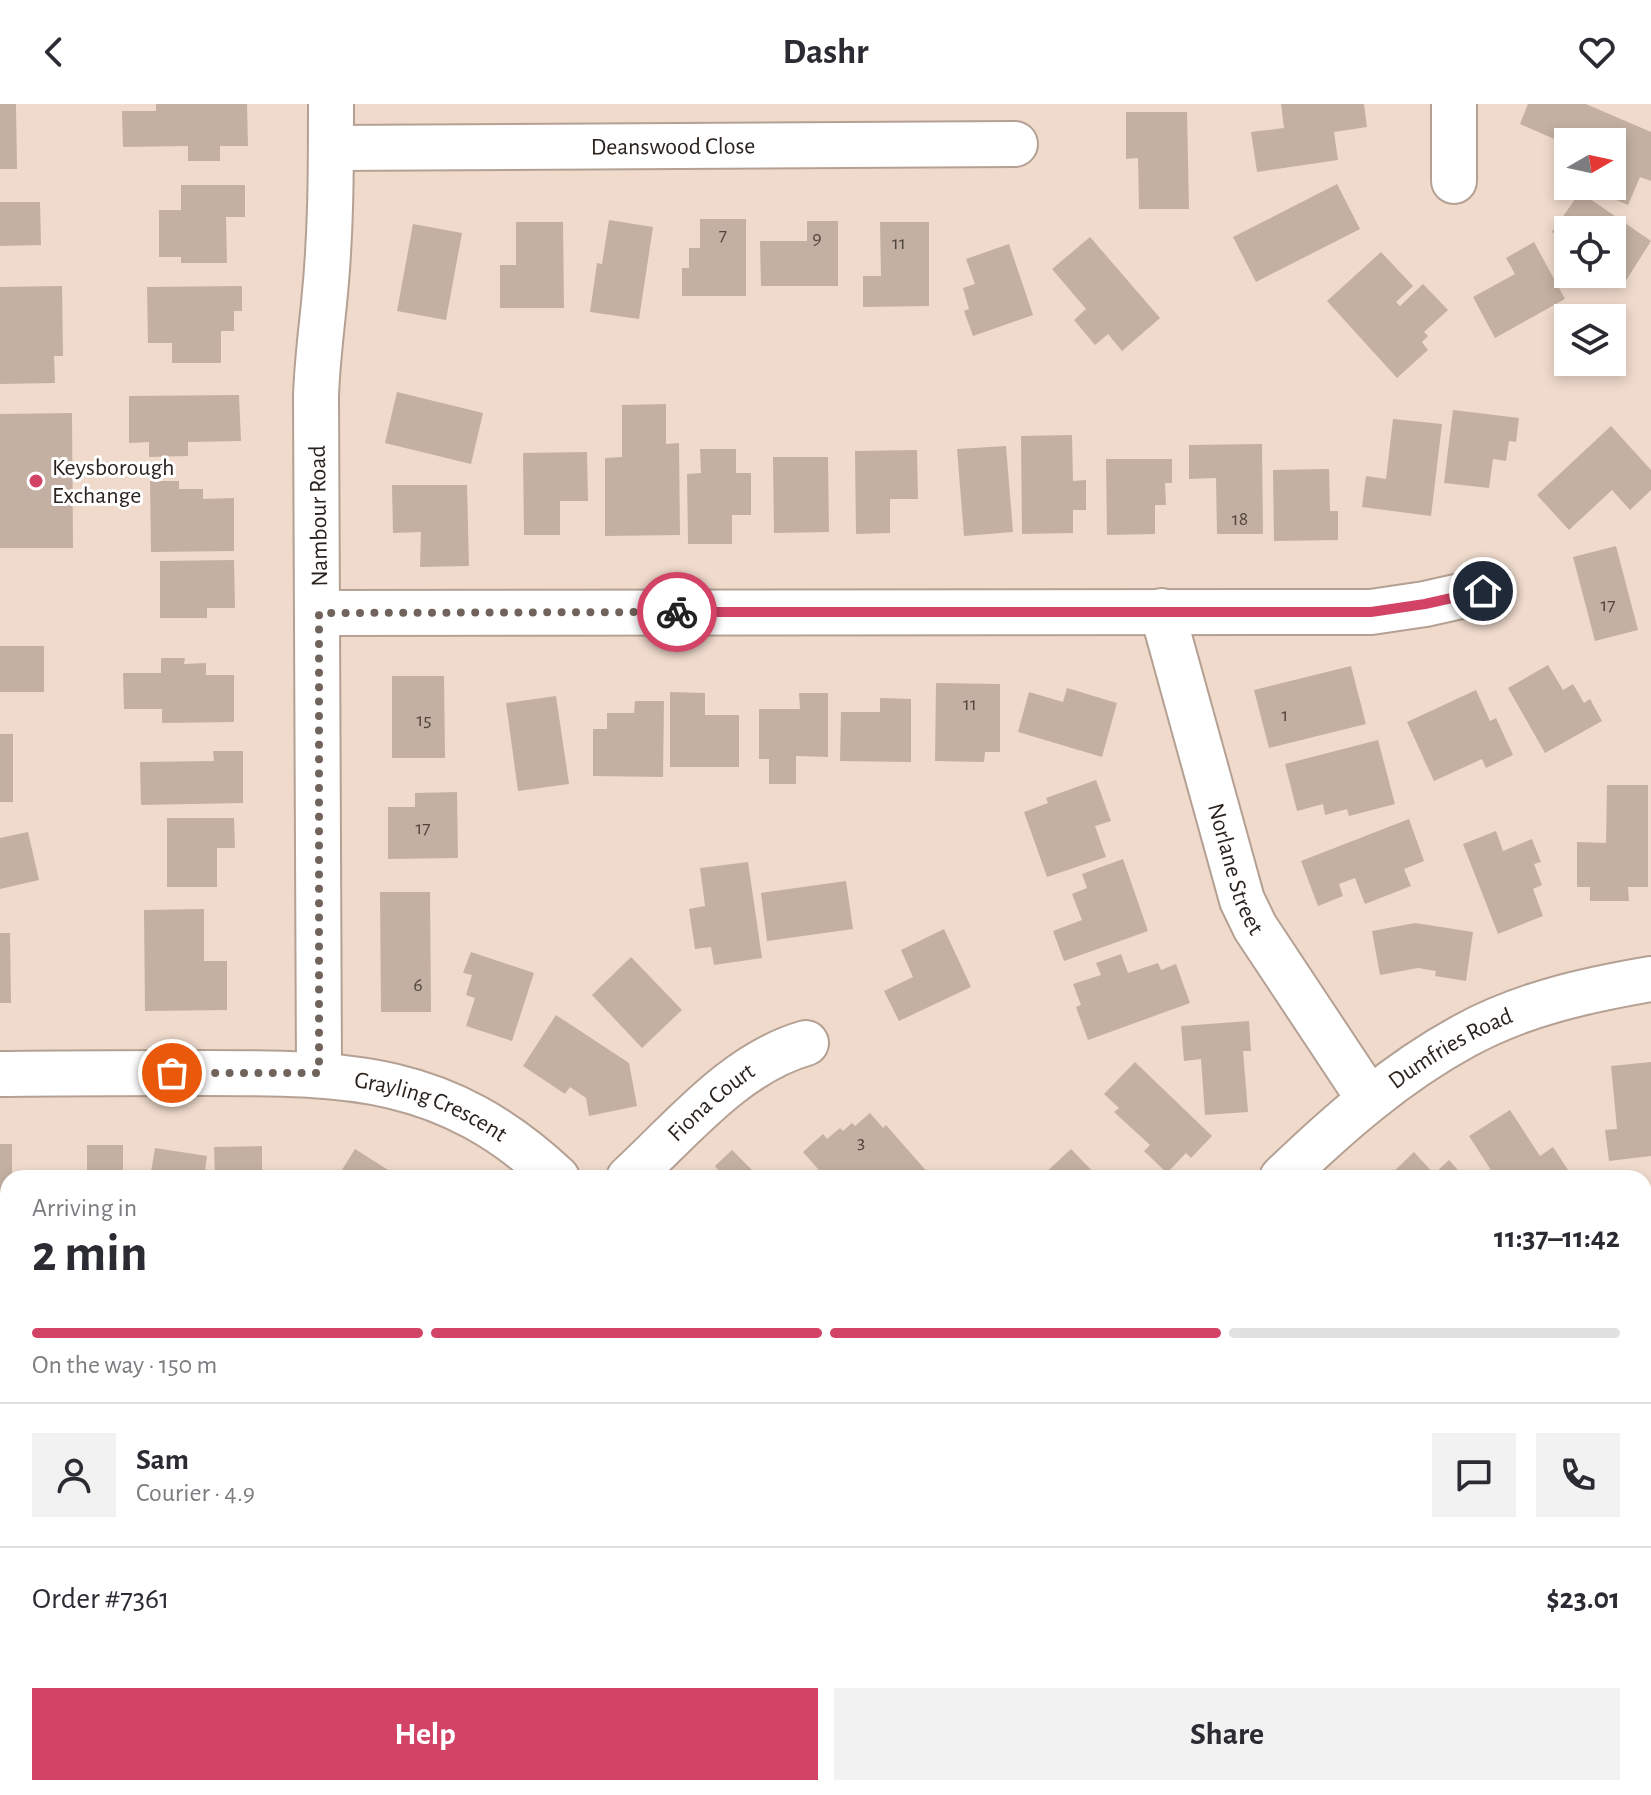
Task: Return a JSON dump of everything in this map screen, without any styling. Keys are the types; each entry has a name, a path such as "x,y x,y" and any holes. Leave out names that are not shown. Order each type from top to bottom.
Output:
{"street":[{"name":"Nambour Road","path":"319,1073 317,353 324,303 331,104"},
{"path":"1454,104 1454,181"},
{"name":"Deanswood Close","path":"331,148 1015,144"},
{"path":"319,613 1371,612 1483,591"},
{"name":"Norlane Street","path":"1162,611 1242,900 1255,927 1369,1099"},
{"name":"Dumfries Road","path":"1291,1170 1369,1099 1423,1060 1467,1034 1556,999 1651,979"},
{"name":"Fiona Court","path":"638,1170 733,1081 762,1060 806,1043"},
{"name":"Grayling Crescent","path":"0,1074 319,1073 374,1080 417,1091 463,1110 506,1137 547,1170"}],"building":[{"path":"0,104 16,104 17,169 0,169"},
{"path":"156,104 247,104 248,146 220,146 220,161 188,161 188,146 123,147 122,111 156,111"},
{"path":"1281,104 1364,104 1367,127 1334,132 1338,160 1257,172 1251,132 1284,128"},
{"path":"1528,104 1586,104 1651,132 1651,181 1640,177 1628,205 1616,200 1626,200 1626,128 1554,128 1554,139 1520,124"},
{"path":"1126,112 1187,112 1189,209 1139,209 1138,158 1126,159"},
{"path":"1337,184 1360,229 1256,282 1233,237"},
{"path":"181,185 245,185 245,217 226,217 227,263 181,263 181,257 159,257 159,210 181,210"},
{"path":"1574,200 1592,200 1615,216 1563,216"},
{"path":"0,202 40,202 41,245 0,246"},
{"path":"700,219 746,219 746,296 682,296 682,268 689,268 689,248 700,248"},
{"path":"609,220 653,227 639,319 590,312 597,263 602,264"},
{"path":"807,221 838,221 838,286 761,286 760,241 807,241"},
{"path":"516,222 563,222 564,308 500,308 500,265 516,265"},
{"path":"880,222 929,222 929,306 863,307 863,276 881,276"},
{"path":"413,224 462,233 446,320 397,311"},
{"path":"1626,224 1651,241 1626,280"},
{"path":"1090,237 1160,318 1122,351 1108,334 1095,345 1074,320 1086,309 1052,269"},
{"path":"1534,242 1554,279 1554,288 1559,288 1565,299 1495,338 1473,297 1515,274 1506,258"},
{"path":"1009,244 1033,315 973,336 964,311 969,309 963,288 975,284 966,259"},
{"path":"1381,252 1413,286 1396,302 1400,306 1423,284 1448,310 1424,332 1428,336 1422,342 1428,350 1397,378 1327,301"},
{"path":"62,286 63,356 54,356 55,383 0,384 0,287"},
{"path":"242,286 242,311 234,311 234,331 221,331 221,363 172,363 172,343 148,343 147,287"},
{"path":"397,392 483,413 471,464 385,443"},
{"path":"239,395 241,441 188,442 188,456 149,457 149,442 129,443 129,396"},
{"path":"666,404 666,444 679,443 680,535 605,536 605,458 622,457 622,405"},
{"path":"1453,410 1519,418 1516,442 1509,441 1506,461 1493,459 1489,488 1444,483"},
{"name":"Keysborough Exchange","path":"72,413 73,548 0,548 0,414"},
{"path":"1393,419 1442,424 1431,516 1362,507 1366,476 1386,479"},
{"path":"1611,426 1651,470 1651,490 1630,510 1612,490 1569,530 1537,495"},
{"path":"1072,435 1073,481 1086,480 1086,510 1073,510 1073,533 1022,534 1021,436"},
{"path":"1262,444 1263,534 1217,534 1216,478 1189,479 1189,445"},
{"path":"1006,446 1013,532 964,536 957,449"},
{"path":"700,449 736,449 736,473 751,473 751,515 732,515 732,544 688,544 687,474 701,473"},
{"path":"917,450 918,499 890,499 890,533 856,534 855,451"},
{"path":"587,452 588,501 560,501 560,535 524,535 523,453"},
{"path":"773,457 828,457 829,532 774,533"},
{"path":"1106,459 1172,459 1172,483 1165,483 1166,505 1155,505 1155,534 1107,535"},
{"path":"1329,469 1330,511 1338,511 1338,540 1274,541 1273,470"},
{"path":"150,481 179,481 179,489 203,489 203,499 234,498 234,551 151,552"},
{"path":"392,485 467,485 469,566 420,567 421,532 393,533"},
{"path":"1616,546 1638,630 1595,641 1573,557"},
{"path":"234,560 235,608 207,608 207,618 160,618 160,561"},
{"path":"0,646 44,646 44,692 0,692"},
{"path":"161,658 185,658 184,664 206,663 206,675 234,675 234,722 162,723 162,709 124,709 123,673 161,673"},
{"path":"1548,665 1563,690 1573,684 1584,703 1590,699 1602,721 1545,753 1508,688"},
{"path":"1351,666 1366,724 1269,748 1254,690"},
{"path":"392,676 444,676 445,758 392,758"},
{"path":"936,683 1000,684 1000,752 985,752 984,762 935,761"},
{"path":"1067,688 1117,703 1102,757 1018,732 1029,692 1063,702"},
{"path":"1476,690 1490,721 1496,718 1513,755 1486,768 1482,759 1434,781 1407,722"},
{"path":"670,692 705,693 705,715 739,715 739,767 670,767"},
{"path":"799,693 828,693 828,757 796,756 796,784 769,784 769,759 759,759 759,709 800,709"},
{"path":"556,696 569,784 518,791 506,703"},
{"path":"880,698 911,699 911,762 840,761 841,712 880,712"},
{"path":"635,701 664,701 663,777 593,776 593,729 607,729 607,713 634,713"},
{"path":"0,734 13,734 13,802 0,802"},
{"path":"1378,740 1395,804 1349,816 1347,809 1325,815 1323,804 1297,811 1285,764"},
{"path":"213,751 243,751 243,803 141,805 140,762 214,761"},
{"path":"1096,780 1111,821 1095,826 1106,857 1047,877 1024,812 1048,803 1046,798"},
{"path":"1607,785 1648,785 1648,887 1628,887 1629,901 1590,901 1590,887 1577,887 1577,842 1606,843"},
{"path":"457,792 458,858 388,859 388,807 415,807 415,793"},
{"path":"167,818 234,818 235,848 217,848 217,887 167,887"},
{"path":"1409,819 1424,861 1404,869 1411,886 1365,904 1355,878 1339,884 1343,896 1318,906 1301,861"},
{"path":"1496,831 1503,851 1532,839 1541,862 1534,864 1542,885 1533,889 1543,916 1498,934 1463,844"},
{"path":"28,832 39,880 0,889 0,838"},
{"path":"1123,859 1148,931 1064,961 1053,931 1082,920 1072,894 1087,888 1082,874"},
{"path":"748,862 762,958 714,965 711,947 695,949 689,909 705,906 700,868"},
{"path":"846,881 853,929 767,941 761,893"},
{"path":"380,892 430,892 431,1012 381,1012"},
{"path":"204,909 204,961 227,961 227,1010 145,1011 144,910"},
{"path":"1415,923 1473,932 1466,981 1435,976 1436,971 1418,968 1380,975 1372,931"},
{"path":"944,929 971,987 899,1021 884,991 913,977 901,950"},
{"path":"0,933 10,933 11,1003 0,1003"},
{"path":"471,952 534,973 512,1041 466,1026 475,998 466,995 472,975 463,973"},
{"path":"1121,954 1128,973 1158,963 1161,970 1176,964 1190,1003 1088,1040 1076,1007 1081,1005 1073,984 1101,975 1096,963"},
{"path":"631,957 682,1010 642,1048 592,995"},
{"path":"556,1015 629,1063 637,1106 589,1116 586,1098 570,1087 565,1094 523,1066"},
{"path":"1249,1021 1251,1051 1243,1051 1248,1112 1205,1115 1201,1059 1184,1061 1181,1026"},
{"path":"1135,1062 1212,1136 1191,1158 1186,1153 1170,1170 1164,1170 1144,1151 1150,1145 1114,1112 1119,1108 1104,1094"},
{"path":"1651,1062 1651,1156 1609,1161 1605,1130 1617,1129 1611,1066"},
{"path":"1510,1110 1540,1156 1553,1147 1568,1170 1491,1170 1469,1136"},
{"path":"870,1113 883,1128 886,1125 925,1170 819,1170 803,1152 823,1134 827,1139 840,1128 843,1131 852,1123 855,1126"},
{"path":"0,1144 12,1144 12,1170 0,1170"},
{"path":"87,1145 123,1145 123,1170 87,1170"},
{"path":"262,1146 262,1170 215,1170 214,1147"},
{"path":"155,1148 207,1156 205,1170 151,1170"},
{"path":"355,1149 388,1170 342,1170"},
{"path":"1071,1149 1091,1170 1049,1170"},
{"path":"732,1150 752,1170 718,1170 715,1166"},
{"path":"1414,1152 1430,1170 1395,1170"},
{"path":"1449,1160 1458,1170 1438,1170"}],"way so far":[{"path":"172,1073 319,1073 319,613 677,612"}],"place":[{"name":"Keysborough Exchange","path":"36,481"}],"route":[{"path":"677,612 1371,612 1483,591"}]}
